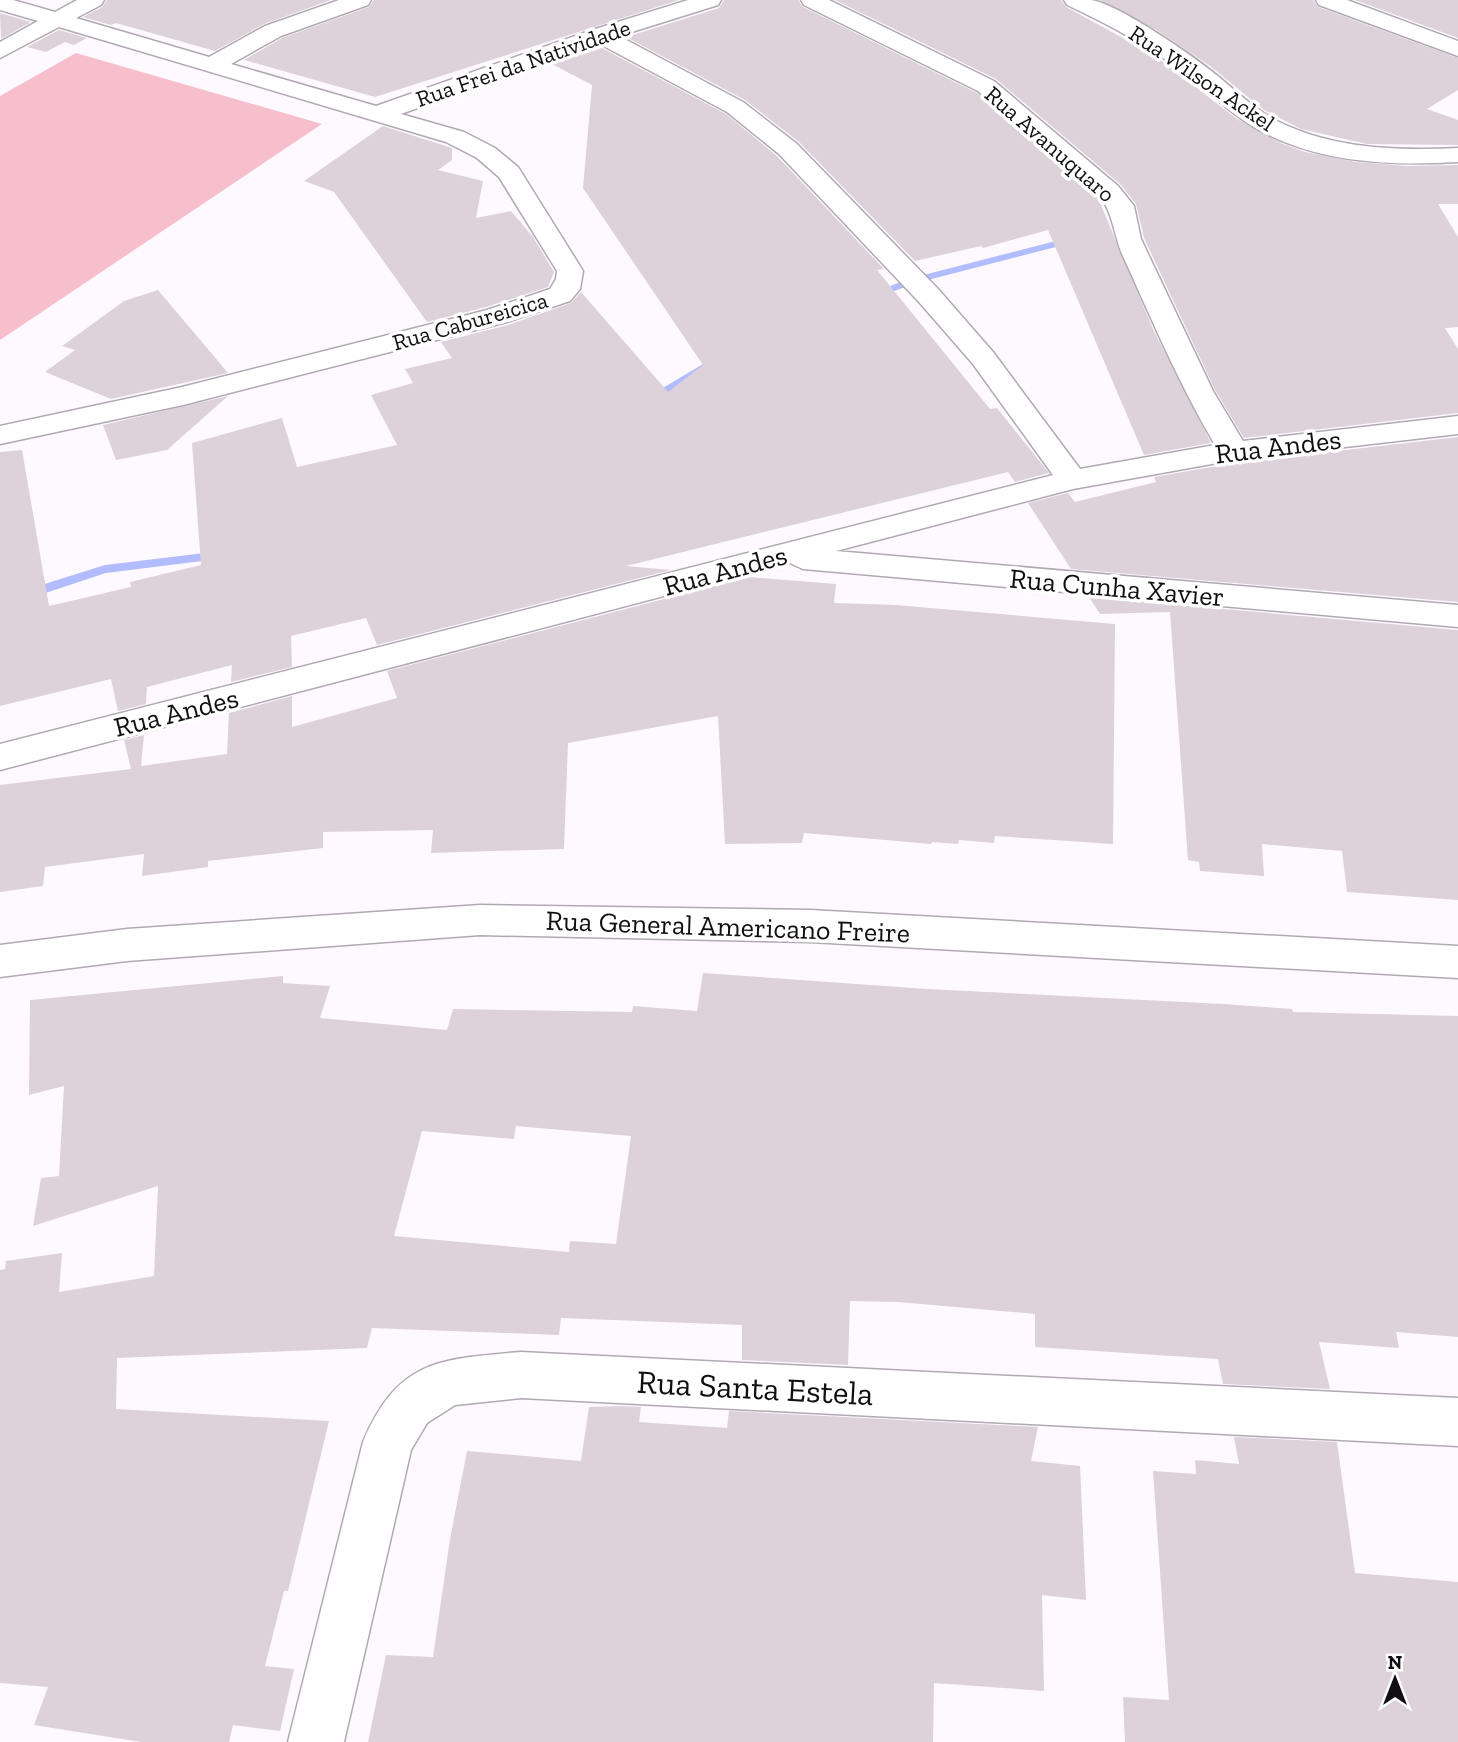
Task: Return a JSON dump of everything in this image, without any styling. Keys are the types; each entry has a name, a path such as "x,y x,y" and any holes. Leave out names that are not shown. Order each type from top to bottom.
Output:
{"street":[{"path":"0,51 93,0"},
{"path":"213,64 273,31 360,0"},
{"name":"Rua Frei da Natividade","path":"377,114 600,35 710,0"},
{"name":"Rua Avanuquaro","path":"812,0 986,86 1109,191 1121,206 1128,239 1198,391 1234,451"},
{"name":"Rua Wilson Ackel","path":"1075,0 1144,36 1190,66 1268,125 1289,135 1358,154 1430,157 1458,155"},
{"path":"1327,0 1458,49"},
{"name":"Rua Cabureicica","path":"0,3 213,64 455,138 486,153 509,172 570,271 566,289 541,303 183,396 0,435"},
{"path":"600,35 736,107 788,149 929,296 983,358 1072,480"},
{"name":"Rua Andes","path":"0,757 1072,480 1234,451 1458,425"},
{"name":"Rua Cunha Xavier","path":"777,557 1458,616"},
{"name":"Rua General Americano Freire","path":"0,961 127,945 480,920 810,926 1458,961"},
{"name":"Rua Santa Estela","path":"316,1742 388,1442 410,1406 447,1382 521,1375 1458,1422"}],"shaded area":[{"path":"76,53 322,124 0,340 0,96"}],"building":[{"path":"107,0 331,0 264,24 215,51 116,23 111,25 83,17 102,7"},
{"path":"374,0 679,0 375,97 244,60 282,38 369,7"},
{"path":"724,0 798,0 803,7 977,93 1098,198 1153,329 1211,443 1144,455 1048,230 983,248 981,246 915,261 799,142 745,100 626,37 719,8"},
{"path":"835,0 1061,0 1066,7 1154,55 1237,119 1281,143 1305,152 1356,162 1407,166 1458,165 1458,204 1438,204 1458,237 1458,327 1445,328 1458,349 1458,413 1244,438 1215,390 1144,238 1136,204 1120,184 996,79"},
{"path":"1100,0 1313,0 1318,7 1458,58 1458,90 1427,109 1458,120 1458,145 1367,144 1301,129 1264,110 1210,66 1158,31"},
{"path":"1355,0 1458,0 1458,38"},
{"path":"0,13 31,22 1,39"},
{"path":"59,30 87,38 74,45 65,42 46,52 27,47"},
{"path":"598,46 726,114 777,156 884,269 877,270 990,409 997,408 1049,473 1015,482 1008,472 626,566 671,570 377,645 366,618 291,636 292,667 231,682 232,665 147,687 146,704 118,711 111,679 0,706 0,452 22,450 49,606 131,587 130,582 201,565 192,443 282,418 297,467 397,445 371,395 413,383 405,369 452,358 441,342 508,325 571,303 581,292 668,392 703,365 583,188 592,85 550,63"},
{"path":"383,126 452,148 452,160 438,170 483,181 476,218 511,211 533,237 554,272 548,287 427,322 334,192 304,181"},
{"path":"158,290 228,373 111,399 45,372 75,350 62,346 124,301"},
{"path":"228,396 167,450 116,460 103,425"},
{"path":"1458,437 1458,602 1071,569 1028,503 1068,493 1075,502 1156,482 1154,477 1234,463"},
{"path":"749,577 836,584 834,603 896,605 1115,624 1113,844 995,836 994,843 959,840 958,844 931,844 804,833 802,843 725,844 718,716 568,743 564,849 431,853 433,830 323,832 323,848 208,861 208,867 142,876 144,854 45,867 43,886 0,892 0,785 131,769 124,740 144,735 141,766 227,754 229,713 292,696 292,727 397,698 387,671"},
{"path":"1089,597 1458,630 1458,900 1347,892 1342,851 1262,844 1264,876 1200,871 1199,862 1188,860 1170,612 1100,614"},
{"path":"703,973 927,989 1223,1004 1292,1009 1293,1012 1458,1016 1458,1337 1396,1332 1399,1348 1319,1342 1330,1389 1223,1384 1218,1359 1035,1347 1035,1314 898,1302 850,1301 848,1365 742,1360 742,1325 561,1318 559,1335 372,1328 367,1348 117,1358 116,1409 329,1421 288,1591 284,1591 265,1666 294,1669 280,1731 233,1725 229,1742 141,1742 34,1725 48,1687 0,1683 0,1270 5,1269 6,1261 62,1253 59,1292 154,1276 158,1186 33,1226 41,1178 59,1176 64,1086 29,1095 30,1000 283,976 283,983 330,986 320,1018 447,1030 453,1009 632,1012 633,1006 697,1011","holes":["516,1126 631,1136 616,1244 570,1241 569,1252 394,1236 422,1131 514,1139"]},
{"path":"589,1407 641,1407 639,1422 727,1428 729,1411 1038,1427 1031,1461 1080,1466 1086,1600 1042,1595 1044,1691 934,1683 933,1742 368,1742 386,1655 433,1657 450,1539 467,1451 581,1461"},
{"path":"1234,1437 1337,1442 1355,1573 1458,1582 1458,1742 1125,1742 1123,1697 1169,1700 1153,1471 1196,1474 1195,1460 1239,1464"}],"waterway":[{"path":"874,295 912,281 1075,239"},
{"path":"647,401 703,368"},
{"path":"0,603 105,569 221,555"}]}
